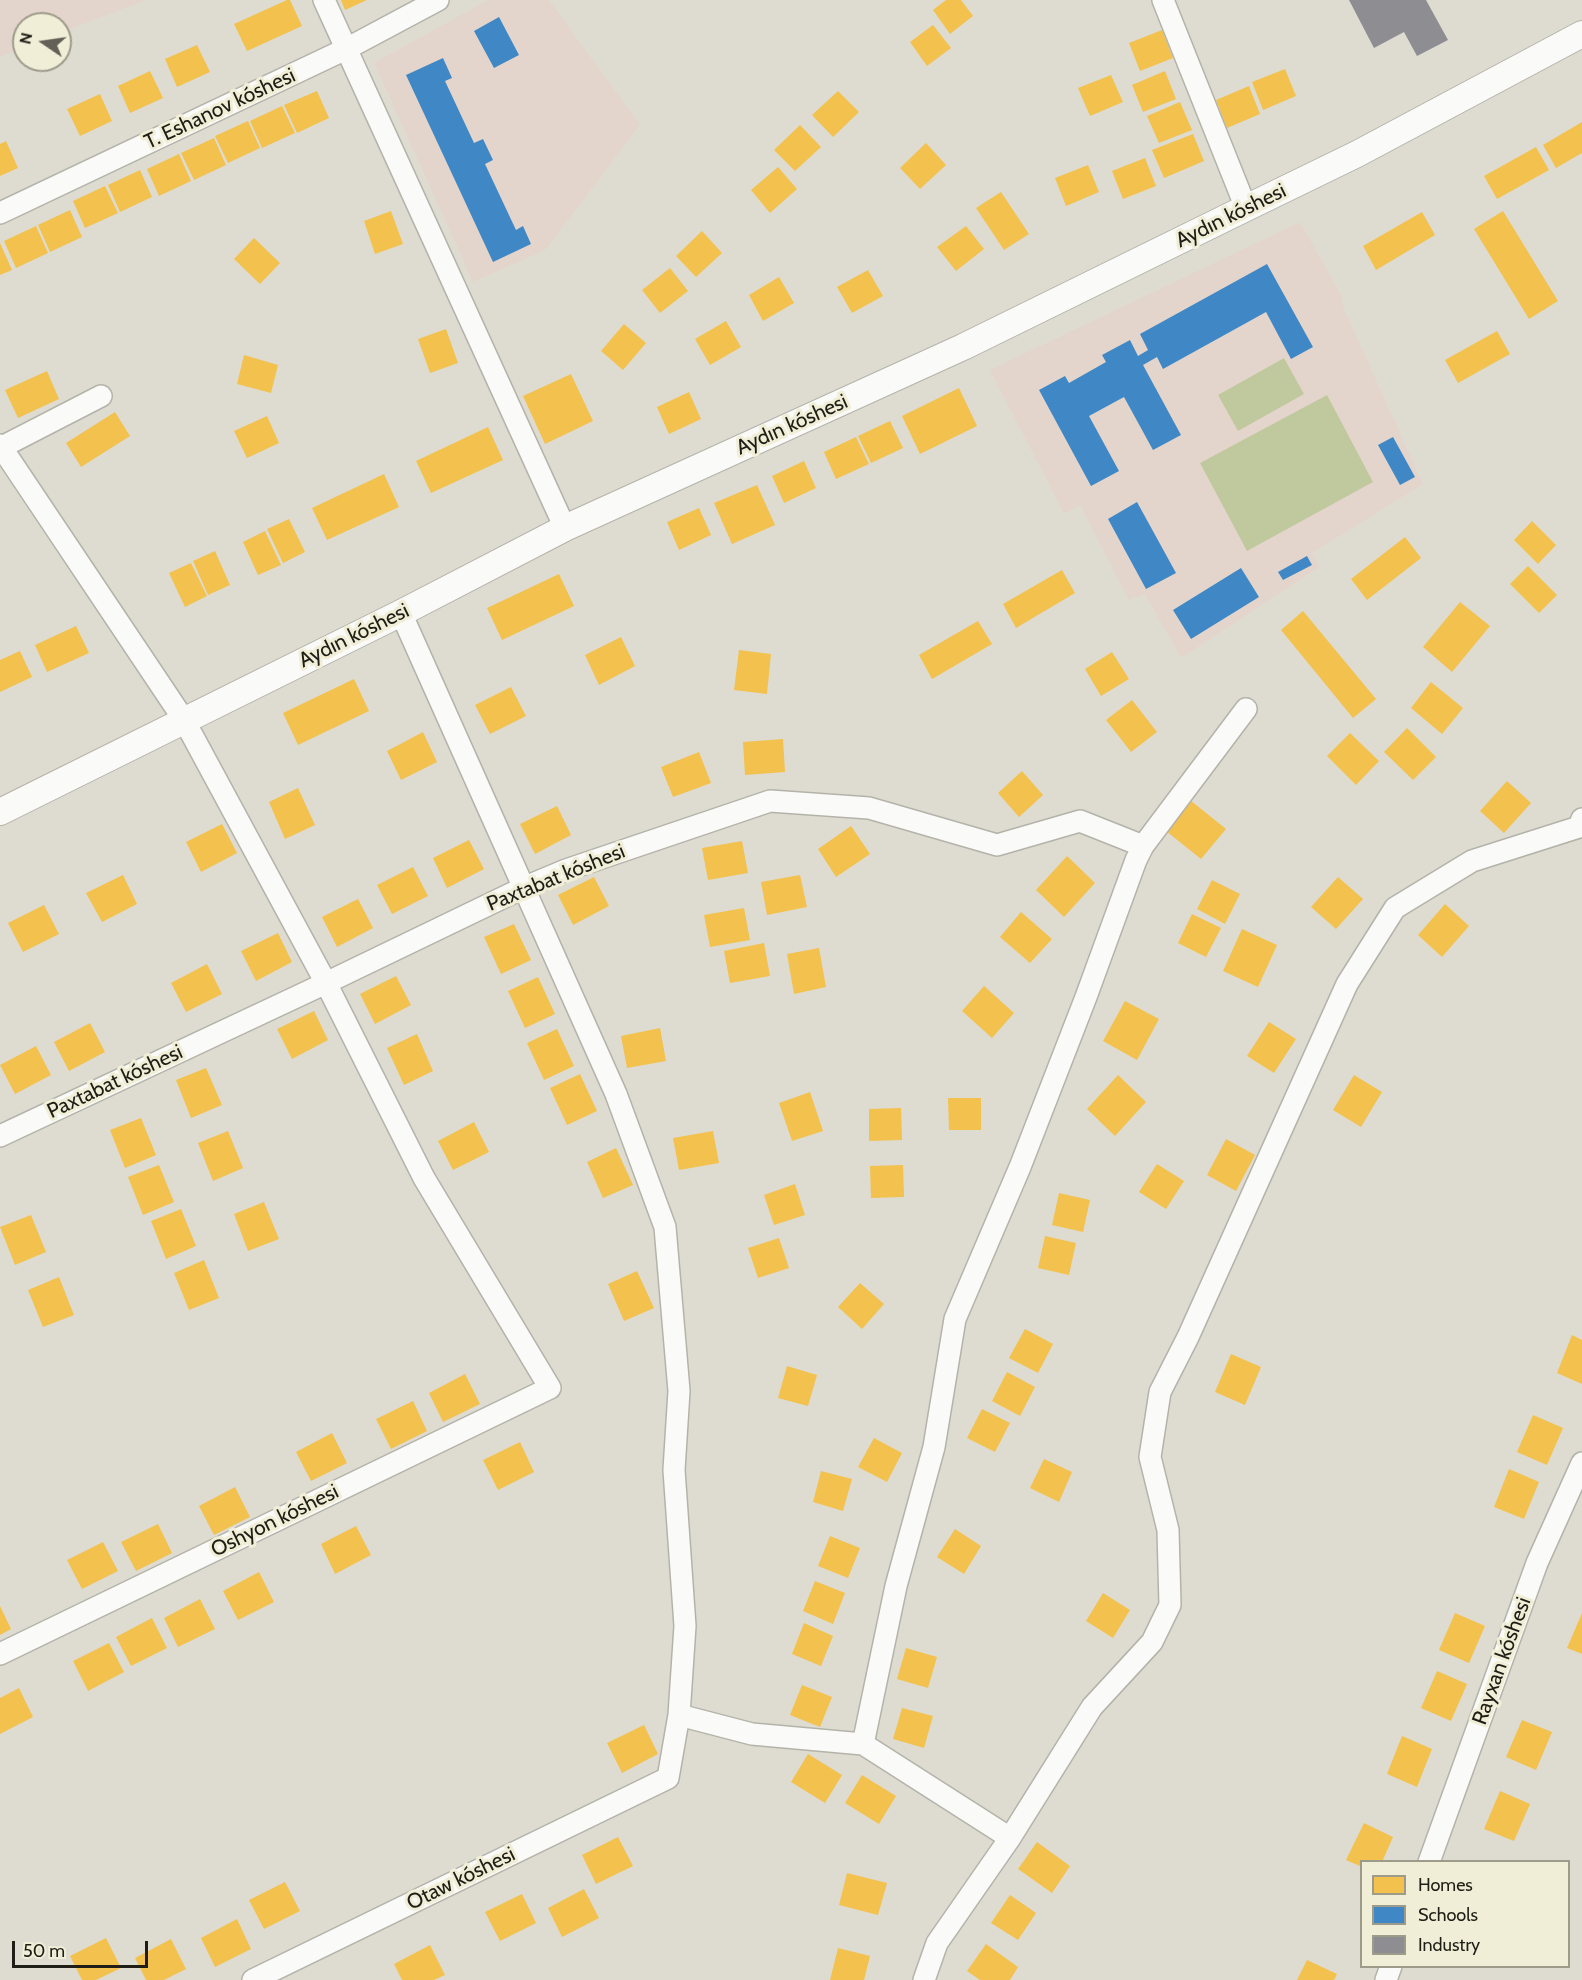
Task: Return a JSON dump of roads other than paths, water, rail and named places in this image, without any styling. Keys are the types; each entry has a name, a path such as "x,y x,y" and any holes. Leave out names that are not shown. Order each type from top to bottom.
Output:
{"street":[{"path":"324,0 348,48 565,528"},
{"name":"T. Eshanov kóshesi","path":"0,213 348,48 438,0"},
{"path":"1163,0 1246,208"},
{"name":"Aydın kóshesi","path":"0,812 401,613 565,528 963,347 1357,154 1582,34"},
{"path":"101,396 0,447 184,720 326,983"},
{"path":"401,613 616,1094 665,1227 679,1391 674,1470 685,1626 679,1715 753,1734 863,1744 1010,1838"},
{"path":"863,1744 896,1586 934,1447 955,1319 1020,1167 1143,846 1246,709"},
{"name":"Paxtabat kóshesi","path":"0,1136 523,888 566,870 770,801 869,808 997,845 1080,821 1143,846"},
{"path":"924,1980 937,1943 1010,1838 1092,1707 1152,1642 1170,1605 1168,1530 1150,1457 1160,1392 1188,1337 1347,984 1395,908 1472,861 1581,825"},
{"name":"Oshyon kóshesi","path":"0,1654 550,1388 424,1178 326,983"},
{"name":"Rayxan kóshesi","path":"1430,1860 1537,1563 1582,1463"},
{"name":"Otaw kóshesi","path":"254,1980 668,1778 679,1715"}]}
